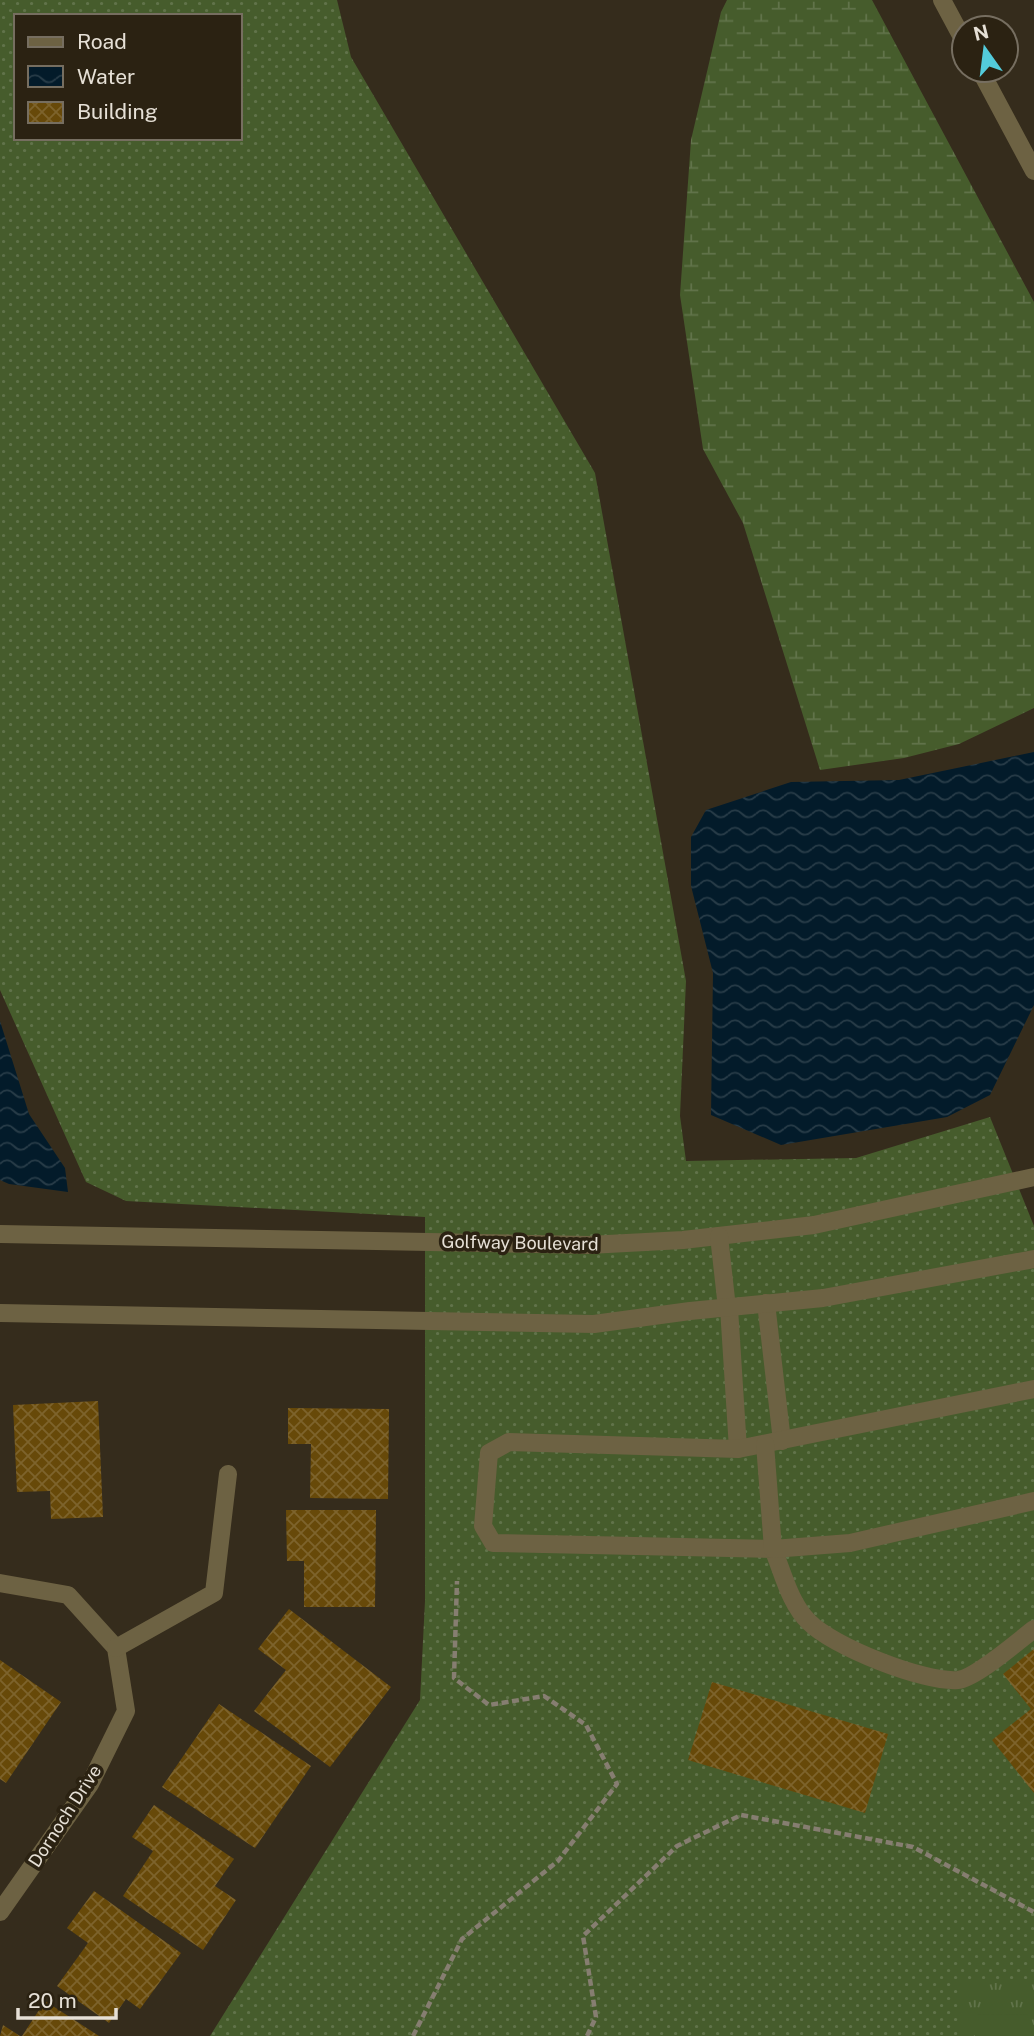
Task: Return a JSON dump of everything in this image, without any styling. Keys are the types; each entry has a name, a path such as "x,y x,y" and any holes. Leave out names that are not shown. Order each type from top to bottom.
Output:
{"street":[{"path":"987,84 1034,171"},
{"name":"Golfway Boulevard","path":"0,1234 589,1245 719,1236 814,1225 1034,1177"},
{"path":"719,1236 728,1308 738,1449"},
{"path":"0,1313 594,1324 823,1298 1034,1259"},
{"path":"766,1303 773,1443 773,1549 792,1597 808,1622 841,1646 926,1676 960,1680 989,1664 1034,1629"},
{"path":"1034,1389 738,1449 509,1442 489,1453 483,1526 493,1544 773,1549 850,1543 1034,1501"},
{"path":"0,1583 68,1595 116,1648 214,1593 228,1474"},
{"name":"Dornoch Drive","path":"0,1912 90,1784 126,1711 116,1648"}],"path":[{"path":"413,2036 462,1939 558,1861 617,1784 586,1725 544,1696 489,1704 454,1678 457,1581"},
{"path":"587,2036 596,2017 583,1936 677,1846 741,1815 914,1847 1034,1912"}],"green space":[{"path":"0,0 337,0 351,57 595,473 686,981 680,1116 686,1161 856,1158 990,1117 1034,1226 1034,2036 210,2036 420,1700 425,1601 425,1217 126,1201 86,1182 0,990"},
{"path":"727,0 872,0 1034,302 1034,708 959,744 904,758 820,770 743,523 703,449 680,295 691,140 721,12"},
{"path":"960,1983 1034,1983 1034,2036 960,2036"},
{"path":"975,2014 1029,2015 1029,2036 975,2036"}],"water":[{"path":"1034,752 1034,1005 990,1095 947,1117 781,1145 711,1115 713,973 691,886 691,837 706,810 791,782 899,780"},
{"path":"0,1021 29,1114 65,1168 68,1192 9,1184 0,1180"}],"building":[{"path":"98,1401 103,1517 51,1519 50,1491 17,1492 13,1405"},
{"path":"288,1408 389,1409 388,1499 310,1498 311,1444 288,1444"},
{"path":"286,1510 376,1510 375,1607 304,1607 304,1561 287,1561"},
{"path":"289,1609 391,1687 330,1767 254,1711 286,1670 258,1649"},
{"path":"1034,1649 1034,1793 992,1740 1031,1709 1003,1674"},
{"path":"0,1660 61,1702 6,1783 0,1779"},
{"path":"712,1682 888,1734 865,1813 688,1760"},
{"path":"219,1704 311,1766 255,1848 162,1787"},
{"path":"154,1805 234,1859 215,1886 236,1900 203,1950 123,1896 153,1851 132,1837"},
{"path":"94,1891 181,1953 140,2009 126,1999 109,2023 57,1986 88,1943 67,1928"},
{"path":"45,2001 99,2036 22,2036"},
{"path":"3,2025 20,2036 0,2036"}]}
